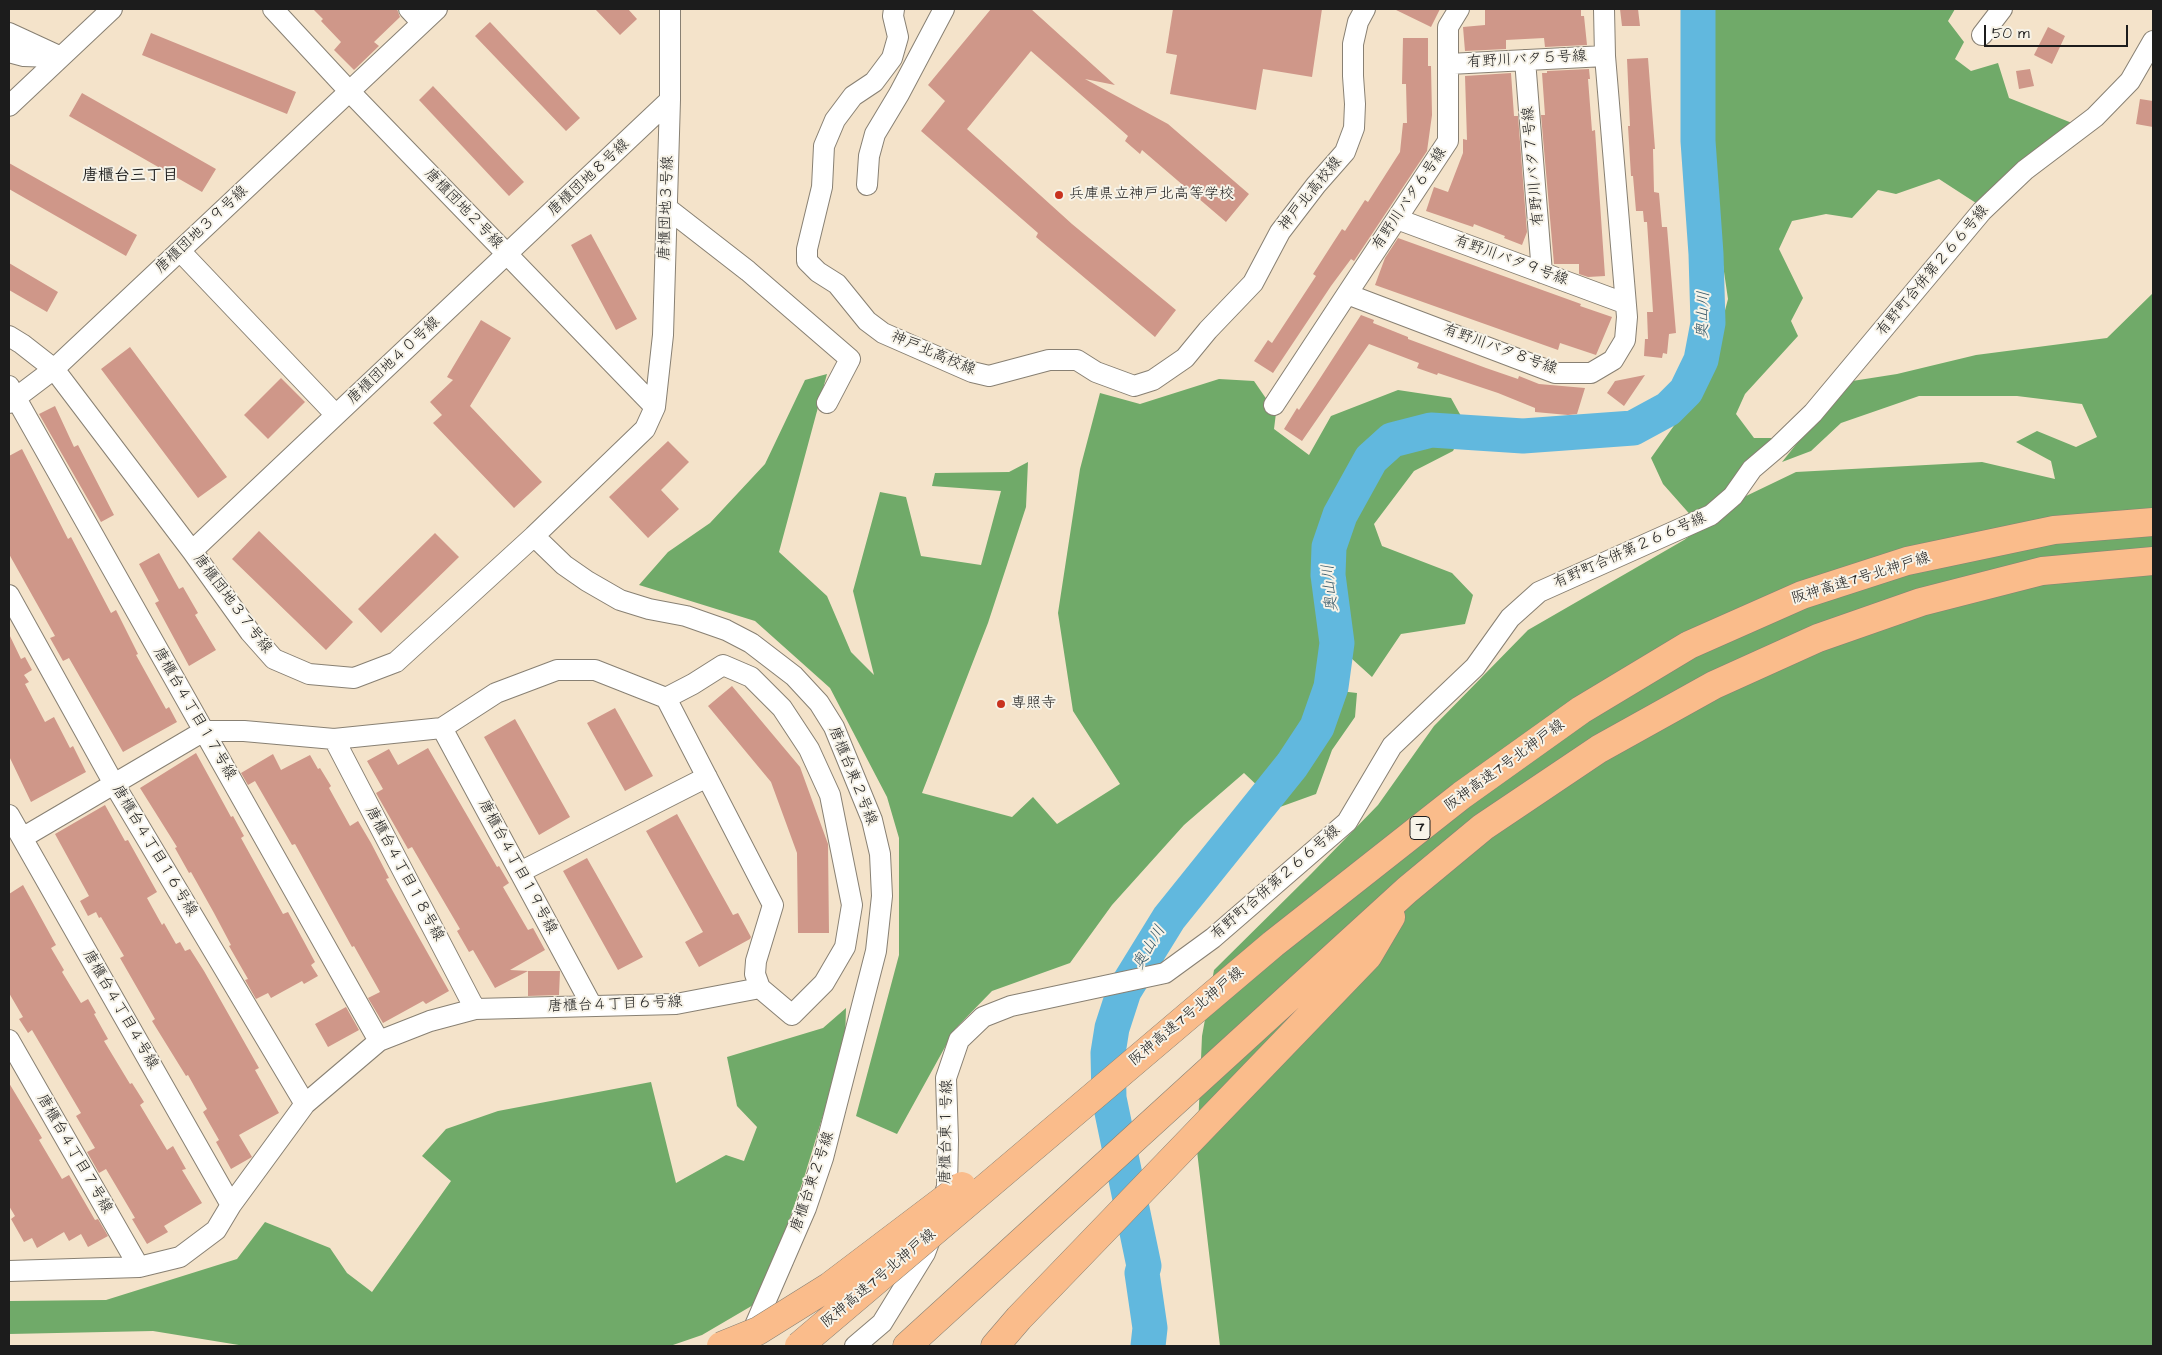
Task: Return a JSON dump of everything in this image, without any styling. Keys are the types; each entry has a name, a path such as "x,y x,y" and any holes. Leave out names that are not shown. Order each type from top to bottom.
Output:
{"highway":[{"name":"阪神高速7号北神戸線","path":"799,1346 1273,944 1462,795 1581,710 1689,645 1802,595 1907,561 2054,530 2153,522"},
{"path":"907,1346 1407,890 1483,827 1599,750 1714,685 1818,638 1921,602 2042,571 2153,561"},
{"path":"995,1346 1019,1318 1368,956 1407,890"},
{"path":"721,1346 758,1331 830,1286 1210,998"}],"street":[{"path":"9,106 112,9"},
{"name":"唐櫃団地２号線","path":"273,9 350,92 655,407"},
{"name":"唐櫃団地３９号線","path":"11,396 54,370 350,92 415,16 437,9"},
{"name":"唐櫃団地３号線","path":"655,407 663,335 670,100 670,9"},
{"name":"神戸北高校線","path":"894,9 893,16 898,37 892,58 874,82 853,96 835,120 824,146 822,187 807,248 807,261 818,272 837,284 867,321 883,333 972,372 989,376 1049,360 1077,360 1096,372 1134,386 1153,380 1185,358 1208,330 1253,283 1280,232 1316,185 1345,152 1354,128 1356,104 1353,76 1353,44 1358,22 1365,9"},
{"path":"868,185 869,156 875,134 899,94 944,9"},
{"name":"有野川バタ６号線","path":"1347,294 1448,141 1448,27 1459,9"},
{"name":"有野川バタ８号線","path":"1347,294 1555,373 1591,373 1613,360 1624,340 1627,317 1624,303 1605,56 1604,9"},
{"path":"1982,35 2002,9"},
{"path":"9,33 61,57"},
{"name":"有野町合併第２６６号線","path":"1153,977 1165,973 1213,938 1347,822 1392,746 1475,667 1510,618 1539,592 1711,515 1733,496 1752,469 1813,413 1982,211 2025,170 2095,117 2130,81 2153,41"},
{"path":"9,52 24,56 61,57"},
{"name":"有野川バタ５号線","path":"1449,64 1605,56"},
{"name":"有野川バタ７号線","path":"1525,60 1542,272"},
{"name":"唐櫃団地８号線","path":"507,255 670,100"},
{"path":"667,208 748,271 850,359 827,403"},
{"name":"有野川バタ９号線","path":"1397,219 1624,303"},
{"name":"唐櫃団地４０号線","path":"180,251 336,415 507,255"},
{"path":"1274,406 1347,294"},
{"name":"唐櫃団地３７号線","path":"9,336 54,370 192,550 250,632 274,659 309,674 354,678 396,662 534,536 646,429 655,407"},
{"name":"唐櫃台４丁目１７号線","path":"11,396 204,731 379,1042"},
{"path":"192,550 336,415"},
{"name":"唐櫃台東２号線","path":"534,536 564,565 612,595 649,609 686,616 726,630 770,657 794,676 819,703 834,727 872,820 880,854 882,896 876,951 824,1158 781,1267 746,1346"},
{"name":"唐櫃台４丁目１６号線","path":"9,595 114,784 305,1104"},
{"path":"22,838 204,731 244,731 334,739 442,728 496,694 557,670 595,670 666,698 773,905 756,961 755,974 760,988 792,1015 824,983 845,947 852,905 830,795 809,749 793,724 782,708 751,677 723,665 666,698"},
{"name":"唐櫃台４丁目１９号線","path":"442,728 592,1006"},
{"name":"唐櫃台４丁目１８号線","path":"334,739 475,1009"},
{"path":"520,872 708,776"},
{"name":"唐櫃台４丁目４号線","path":"9,815 231,1205"},
{"name":"唐櫃台東１号線","path":"855,1346 882,1322 925,1253 947,1187 946,1078 960,1040 984,1017 1012,1006 1042,998 1153,977"},
{"name":"唐櫃台４丁目６号線","path":"11,1266 139,1267 180,1257 216,1230 231,1205 305,1104 379,1042 430,1021 475,1009 676,1004 760,988"},
{"name":"唐櫃台４丁目７号線","path":"9,1040 139,1267"}],"green space":[{"path":"1706,9 1955,9 1948,21 1964,42 1955,59 1971,71 1998,63 2009,98 2072,123 2006,174 1976,203 1939,179 1896,194 1878,190 1852,218 1826,214 1792,221 1779,249 1803,298 1791,321 1798,336 1745,394 1736,414 1754,438 1772,438 1746,467 1729,490 1694,519 1663,484 1651,458 1678,420 1712,360 1728,299 1704,136"},
{"path":"2153,293 2153,1346 1220,1346 1197,1151 1202,1036 1214,970 1378,805 1434,726 1528,630 1684,540 1744,497 1796,472 1982,462 2055,479 2051,461 2016,442 2037,431 2076,447 2097,437 2082,404 2017,396 1919,396 1841,423 1811,451 1782,462 1846,382 1897,374 1976,355 2107,338"},
{"path":"827,374 779,552 827,596 851,652 874,675 853,591 880,492 906,497 921,556 981,565 1001,491 932,486 935,473 1009,472 1028,462 1026,507 988,623 922,793 1012,817 1033,797 1057,824 1120,784 1073,711 1058,613 1080,469 1100,393 1140,404 1219,379 1254,381 1276,413 1274,429 1309,455 1331,416 1398,390 1451,398 1466,425 1453,451 1414,471 1374,524 1382,546 1452,573 1473,595 1465,624 1401,634 1372,677 1351,658 1320,661 1323,689 1357,693 1355,717 1332,750 1316,794 1280,807 1244,773 1184,825 1112,905 1070,963 992,991 955,1029 897,1134 856,1116 899,955 899,838 887,797 830,688 755,621 639,585 668,552 710,523 765,464 805,380"},
{"path":"846,1008 845,1043 803,1181 760,1301 702,1335 670,1346 245,1346 153,1331 9,1334 9,1301 106,1300 237,1259 265,1222 330,1248 347,1273 372,1292 451,1181 422,1156 446,1129 498,1111 651,1082 676,1183 726,1155 744,1161 757,1127 737,1106 727,1057 823,1028"}],"building":[{"path":"313,9 397,9 400,17 374,42 379,46 354,70 334,50 341,42 321,21 323,19"},
{"path":"595,9 628,9 637,19 620,35"},
{"path":"991,9 1031,9 1115,85 1085,79 1168,124 1249,194 1226,222 1142,150 1140,154 1125,141 1128,136 1031,51 967,129 1072,224 1176,310 1155,337 1036,237 1038,233 921,131 945,101 928,85"},
{"path":"1173,9 1322,9 1312,77 1263,69 1256,110 1170,94 1177,55 1166,53"},
{"path":"1394,9 1440,9 1431,27"},
{"path":"1485,9 1581,9 1581,16 1584,16 1587,45 1545,47 1544,38 1506,40 1506,49 1465,51 1463,27 1485,25"},
{"path":"1620,9 1638,9 1640,26 1622,26"},
{"path":"490,22 580,118 566,131 475,36"},
{"path":"2048,27 2065,36 2052,64 2034,55"},
{"path":"151,33 296,92 287,114 142,55"},
{"path":"1403,38 1428,38 1428,66 1431,66 1432,115 1427,151 1354,261 1351,259 1331,286 1273,373 1254,361 1268,340 1272,343 1316,276 1313,274 1342,229 1345,231 1365,200 1368,202 1400,152 1403,123 1407,123 1406,84 1402,84"},
{"path":"1648,58 1655,149 1653,149 1654,192 1659,193 1662,227 1667,227 1676,333 1669,334 1667,354 1663,353 1662,358 1644,356 1645,339 1648,339 1647,312 1653,312 1647,222 1644,222 1643,211 1636,211 1633,176 1631,176 1628,126 1630,126 1627,59"},
{"path":"1589,69 1592,131 1595,130 1605,276 1588,277 1579,274 1579,264 1554,264 1541,115 1545,115 1542,73 1547,73 1547,71"},
{"path":"2030,69 2034,86 2019,89 2016,71"},
{"path":"1511,73 1514,116 1518,116 1527,232 1522,245 1474,224 1473,227 1426,211 1434,187 1448,192 1463,153 1463,139 1467,140 1465,76"},
{"path":"433,86 524,182 509,196 419,100"},
{"path":"82,93 216,169 202,192 69,116"},
{"path":"2140,99 2153,101 2153,127 2136,124"},
{"path":"9,163 137,235 126,256 9,189"},
{"path":"591,234 637,319 616,330 571,245"},
{"path":"1398,238 1612,317 1596,355 1560,343 1558,350 1375,285 1385,258"},
{"path":"9,263 58,292 47,312 9,290"},
{"path":"1361,315 1374,320 1373,323 1408,337 1408,339 1518,379 1519,376 1539,384 1585,388 1577,414 1535,412 1535,408 1498,393 1417,368 1419,363 1369,344 1302,441 1284,429 1297,408 1299,410"},
{"path":"481,320 511,338 470,406 542,482 514,508 433,423 442,415 430,402 453,380 447,377"},
{"path":"130,347 227,477 198,498 101,369"},
{"path":"1645,375 1624,406 1607,393 1615,381"},
{"path":"281,378 305,402 268,439 244,415"},
{"path":"55,406 74,447 78,445 114,515 101,522 39,414"},
{"path":"668,441 689,462 661,490 679,509 648,538 609,497"},
{"path":"22,449 68,539 71,537 111,613 116,610 138,654 136,655 166,709 169,707 177,722 123,752 69,658 63,661 50,638 55,636 9,554 9,456"},
{"path":"259,531 353,622 326,650 232,559"},
{"path":"435,533 459,557 381,633 358,609"},
{"path":"159,553 179,589 183,587 198,613 195,615 216,650 189,666 155,603 159,601 139,564"},
{"path":"9,634 21,659 25,657 32,670 24,675 29,682 25,684 45,722 54,717 70,748 73,746 86,772 31,802 9,756"},
{"path":"732,686 800,767 828,844 829,933 798,933 797,853 771,782 708,706"},
{"path":"615,708 653,776 625,791 587,723"},
{"path":"515,719 570,817 539,835 484,737"},
{"path":"428,748 497,867 499,866 509,883 503,887 528,930 533,928 545,950 510,970 528,971 495,988 473,950 469,952 457,931 460,929 412,847 408,849 376,793 383,789 367,761 389,749 398,765"},
{"path":"196,753 231,817 233,816 244,836 241,838 283,914 288,912 315,962 311,965 318,976 304,984 302,981 271,998 268,993 256,999 245,980 248,979 229,946 231,945 214,913 191,872 189,873 175,848 177,847 140,788"},
{"path":"273,754 281,770 310,755 318,769 320,768 331,786 329,788 350,826 358,821 371,843 389,878 386,879 449,991 426,1004 423,1001 383,1023 368,998 380,992 354,946 352,947 295,844 292,845 255,781 248,785 241,773"},
{"path":"105,805 125,841 128,840 157,892 147,898 162,925 164,923 176,944 180,942 185,951 190,949 204,971 259,1068 255,1070 279,1113 239,1135 252,1157 231,1169 216,1142 219,1140 203,1112 207,1109 188,1075 186,1076 152,1021 155,1019 120,958 124,956 101,917 99,918 96,912 88,916 80,901 89,896 55,834"},
{"path":"677,814 733,915 738,913 751,937 699,967 685,942 703,932 646,831"},
{"path":"587,858 643,957 618,970 563,871"},
{"path":"23,885 56,945 51,948 64,970 62,972 81,1003 88,999 108,1039 104,1041 130,1084 132,1083 144,1102 140,1105 167,1150 173,1146 186,1169 182,1170 202,1203 164,1226 168,1232 147,1244 132,1219 135,1218 106,1169 99,1173 87,1152 95,1148 76,1116 81,1113 32,1030 28,1033 19,1019 23,1017 9,993 9,894"},
{"path":"528,971 560,971 559,995 528,996"},
{"path":"346,1007 359,1030 328,1047 315,1024"},
{"path":"9,1083 42,1138 39,1140 62,1179 69,1175 95,1220 98,1219 108,1236 88,1247 81,1234 69,1241 64,1232 37,1248 32,1238 24,1242 11,1219 15,1216 9,1206"}],"waterway":[{"name":"奥山川","path":"1148,1346 1150,1328 1142,1273 1144,1266 1109,1098 1108,1053 1112,1028 1124,991 1169,918 1292,765 1317,727 1331,687 1337,643 1328,575 1329,547 1340,515 1371,459 1392,440 1431,430 1523,436 1633,428 1668,409 1686,391 1701,360 1708,323 1706,254 1698,141 1698,9"}],"place":[{"name":"兵庫県立神戸北高等学校","path":"1059,195"},
{"name":"専照寺","path":"1001,704"}],"district":[{"name":"唐櫃台三丁目","path":"130,177"}]}
